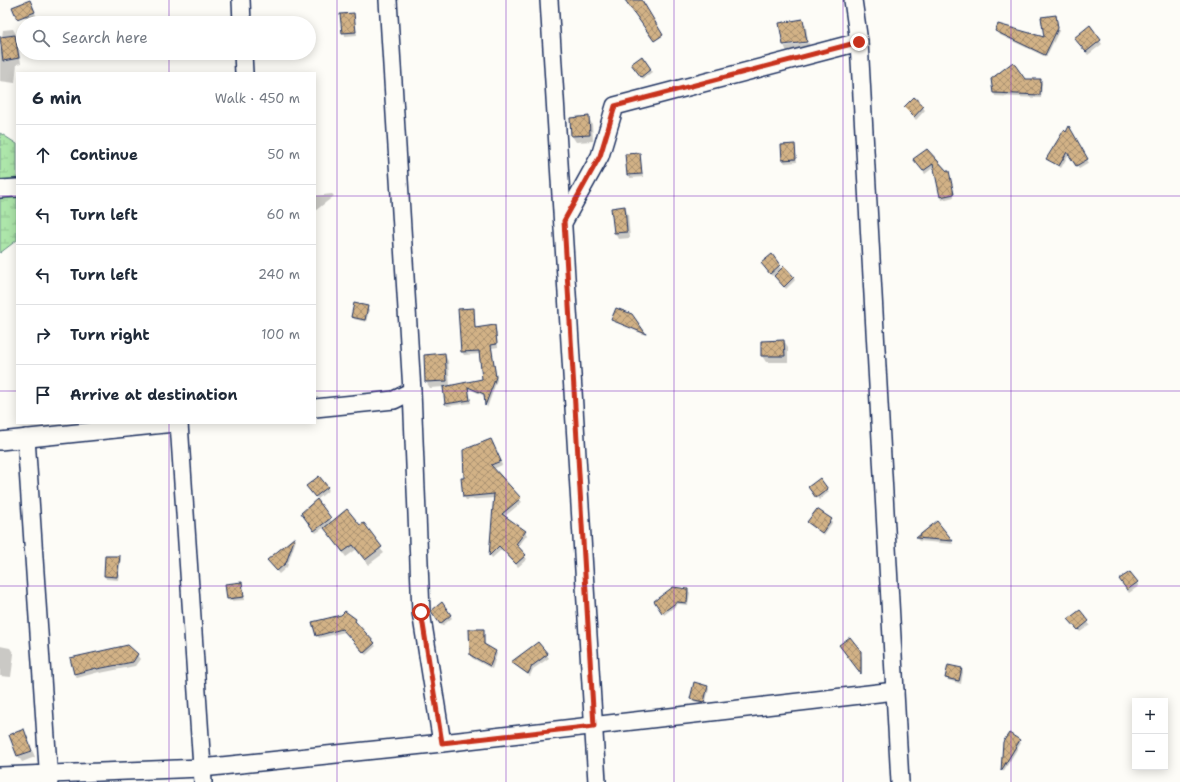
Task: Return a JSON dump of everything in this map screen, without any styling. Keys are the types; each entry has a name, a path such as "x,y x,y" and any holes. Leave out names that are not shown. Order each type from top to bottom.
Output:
{"street":[{"path":"241,0 242,16"},
{"path":"388,0 412,391 421,612 442,743"},
{"path":"549,0 564,221 597,782"},
{"path":"853,0 859,42 900,782"},
{"path":"564,221 600,156 615,106 859,42"},
{"path":"243,60 244,72"},
{"path":"0,189 16,188"},
{"path":"316,408 394,400 412,391"},
{"path":"0,441 164,424"},
{"path":"179,424 202,775"},
{"path":"26,438 49,778"},
{"path":"0,776 49,778 202,775 442,743 895,691"}],"green space":[{"path":"0,133 16,143 16,241 0,253"}],"building":[{"path":"30,0 35,12 25,16 16,17 12,7"},
{"path":"625,0 642,0 663,35 654,41"},
{"path":"354,13 356,32 342,33 340,14"},
{"path":"1056,15 1058,28 1045,55 995,31 998,24 1044,37 1041,17"},
{"path":"803,19 807,42 783,45 779,23"},
{"path":"1090,25 1101,40 1086,52 1074,38"},
{"path":"15,35 16,59 3,61 0,37"},
{"path":"642,56 651,69 641,77 631,64"},
{"path":"1013,62 1025,79 1041,79 1040,95 993,93 991,79"},
{"path":"914,97 924,106 914,117 904,107"},
{"path":"589,116 590,135 571,136 570,118"},
{"path":"1069,126 1088,159 1076,166 1067,152 1059,166 1046,159 1064,130 1066,132"},
{"path":"795,144 796,159 782,160 781,145"},
{"path":"927,149 947,171 949,171 954,194 940,197 933,164 923,171 913,159"},
{"path":"640,153 642,174 627,175 625,154"},
{"path":"625,206 627,232 614,233 611,208"},
{"path":"772,254 780,265 770,274 761,263"},
{"path":"784,266 794,277 784,287 774,276"},
{"path":"354,303 368,306 365,320 351,317"},
{"path":"474,308 475,328 495,325 497,344 491,345 496,377 485,406 484,394 468,387 470,400 445,404 443,387 482,379 479,351 461,352 458,309"},
{"path":"616,308 632,314 646,334 611,320"},
{"path":"784,340 785,356 761,356 761,341"},
{"path":"445,353 447,381 425,382 424,355"},
{"path":"491,439 501,461 491,465 521,498 502,514 526,531 516,544 526,555 516,564 499,546 489,556 494,494 463,497 461,478 464,478 463,450"},
{"path":"319,476 328,487 315,497 306,486"},
{"path":"820,478 828,489 816,498 808,487"},
{"path":"317,499 331,518 314,531 301,513"},
{"path":"347,509 360,525 364,523 382,547 365,560 353,545 343,552 324,528"},
{"path":"817,509 832,519 822,533 807,522"},
{"path":"937,521 953,541 916,538"},
{"path":"295,537 286,563 277,571 267,560"},
{"path":"105,556 120,556 117,577 104,576"},
{"path":"1130,572 1138,582 1127,590 1119,579"},
{"path":"242,582 244,597 227,599 225,584"},
{"path":"673,587 688,589 687,603 677,602 662,613 654,601"},
{"path":"442,602 451,615 440,624 431,611"},
{"path":"1080,610 1089,621 1078,630 1068,619"},
{"path":"345,611 356,619 355,621 375,643 364,653 342,629 316,636 312,622 341,615"},
{"path":"469,629 484,629 484,644 496,651 490,666 470,655"},
{"path":"850,637 861,651 861,674 839,645"},
{"path":"538,642 548,654 532,666 528,674 511,662"},
{"path":"128,645 138,654 133,662 96,668 74,674 70,658"},
{"path":"948,665 962,668 959,681 945,678"},
{"path":"694,682 708,686 704,702 690,699"},
{"path":"24,729 32,751 17,756 9,735"},
{"path":"1009,733 1020,740 1001,771 1003,742"}],"route":[{"path":"421,612 442,743 594,726 564,221 600,156 615,106 859,42"}]}
